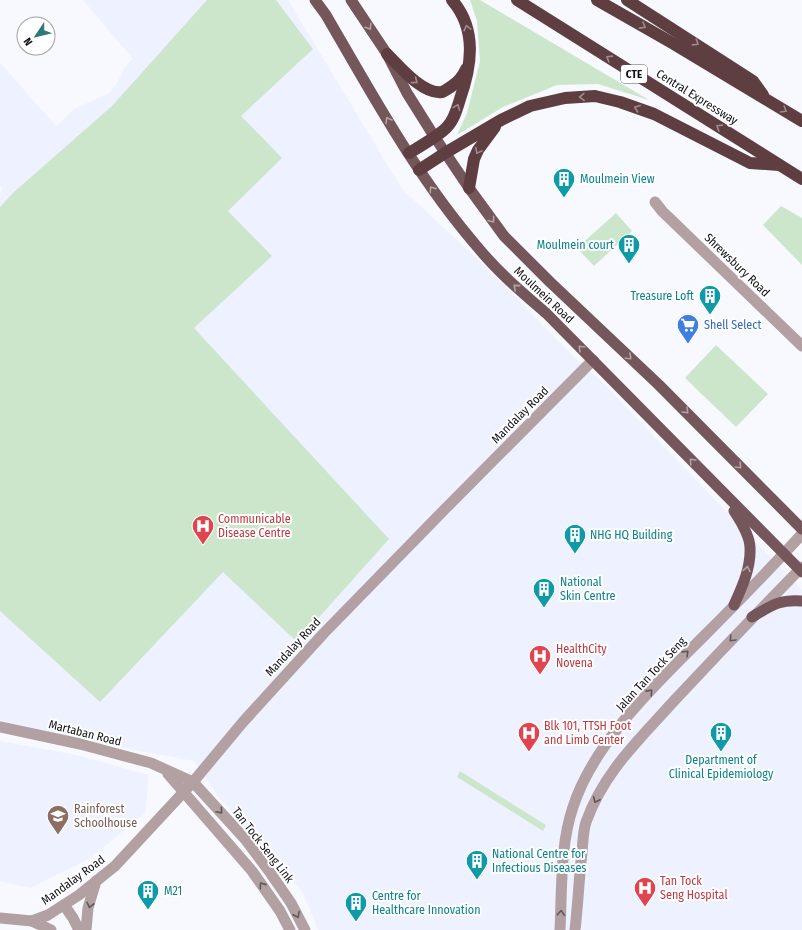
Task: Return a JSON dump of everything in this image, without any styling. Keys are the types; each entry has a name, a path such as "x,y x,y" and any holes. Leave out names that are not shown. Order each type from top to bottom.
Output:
{"highway":[{"path":"409,154 447,128 463,91 470,61 470,41 466,23 458,7 452,0"},
{"name":"Central Expressway","path":"517,0 802,179"},
{"path":"597,0 674,44 802,121"},
{"path":"627,0 753,81 766,99"},
{"path":"387,54 415,82 433,91 442,92 455,84 462,77 470,61"},
{"path":"419,170 501,120 530,106 564,98 595,96 620,102 654,114 750,163 779,165"},
{"path":"469,188 474,159 478,150 501,120"}],"main road":[{"name":"Moulmein Road","path":"315,0 326,15 419,170 481,252 504,277 546,313 783,554 801,570"},
{"name":"Moulmein Road","path":"351,0 387,54 407,93 445,153 504,236 600,330 659,385 802,529"},
{"path":"719,488 742,524 750,547 744,583 734,605"},
{"path":"752,618 776,603 793,600 802,601"}],"street":[{"name":"Shrewsbury Road","path":"655,202 662,211 802,346"},
{"name":"Mandalay Road","path":"0,918 32,921 48,915 86,890 115,866 185,791 243,722 324,633 447,506 593,360"},
{"name":"Jalan Tan Tock Seng","path":"560,930 564,844 573,807 580,788 603,749 670,669 802,534"},
{"path":"575,930 586,823 596,797 608,777 628,750 752,618 801,570"},
{"name":"Martaban Road","path":"0,727 80,744 162,767 193,782"},
{"path":"162,767 185,791"},
{"name":"Tan Tock Seng Link","path":"193,782 245,839 269,871 290,903 305,930"},
{"name":"Tan Tock Seng Link","path":"185,791 252,871 280,911 290,930"},
{"path":"86,930 88,908 96,881"},
{"path":"64,905 79,930"},
{"path":"32,921 51,930"}],"shaded area":[{"path":"83,0 288,0 402,189 486,267 584,367 598,378 802,590 802,930 318,930 303,893 219,797 194,761 0,725 0,193 3,189 0,185 0,63 56,126 74,109 109,93 116,85 125,67 133,59"},
{"name":"Rainforest Schoolhouse","path":"0,741 76,755 149,775 145,813 89,859 30,888 0,881"}],"green space":[{"path":"207,0 276,0 313,49 241,116 282,158 228,211 272,256 194,328 389,539 297,642 223,572 100,702 0,611 0,207 14,192 112,106"},
{"path":"470,0 480,0 649,100 598,84 557,85 503,107 457,135 467,113 480,61 477,21"},
{"path":"781,206 802,218 802,265 763,225"},
{"path":"616,213 632,231 594,266 577,248"},
{"path":"716,345 768,394 736,427 685,378"},
{"path":"460,771 546,825 543,831 457,777"}],"place":[{"name":"Moulmein View","path":"564,198"},
{"name":"Moulmein court","path":"629,264"},
{"name":"Treasure Loft","path":"710,316"},
{"name":"Shell Select","path":"688,344"},
{"name":"Communicable Disease Centre","path":"203,546"},
{"name":"NHG HQ Building","path":"575,554"},
{"name":"National Skin Centre","path":"544,608"},
{"name":"HealthCity Novena","path":"540,676"},
{"name":"Blk 101, TTSH Foot and Limb Center","path":"529,752"},
{"name":"Department of Clinical Epidemiology","path":"721,752"},
{"name":"Rainforest Schoolhouse","path":"58,836"},
{"name":"National Centre for Infectious Diseases","path":"477,880"},
{"name":"Tan Tock Seng Hospital","path":"645,908"},
{"name":"M21","path":"148,910"},
{"name":"Centre for Healthcare Innovation","path":"356,922"}]}
